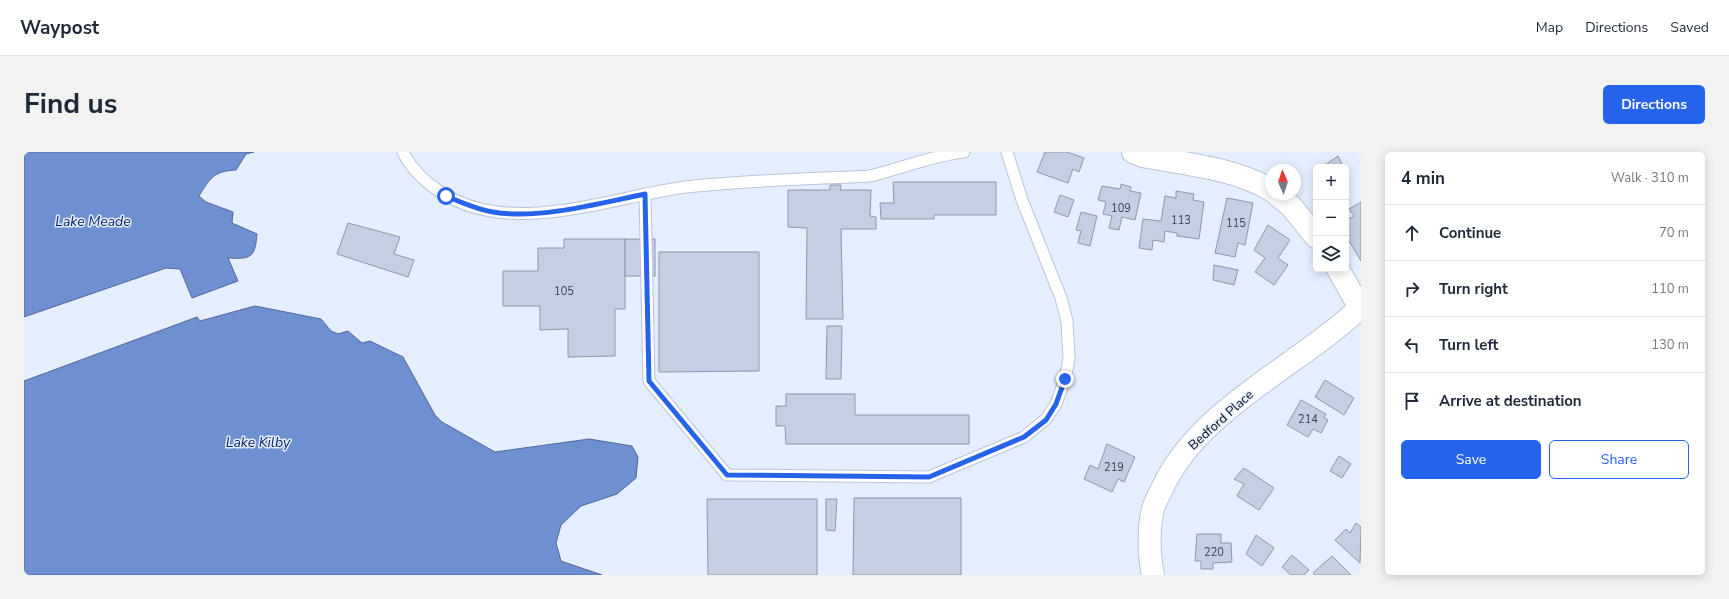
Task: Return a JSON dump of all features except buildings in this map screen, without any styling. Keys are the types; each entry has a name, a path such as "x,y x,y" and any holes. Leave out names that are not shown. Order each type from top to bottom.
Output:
{"street":[{"path":"1133,152 1144,156 1236,174 1258,182 1265,186"},
{"path":"1284,200 1291,206 1315,236"},
{"path":"1340,272 1360,308"},
{"name":"Bedford Place","path":"1153,575 1150,543 1153,509 1165,481 1178,460 1193,441 1224,414 1275,373 1348,320 1360,308"}],"lane":[{"path":"403,152 414,171 441,193 470,206 494,212 514,214 560,211 645,194 702,186 870,176 894,170 914,162 946,154 964,152"},
{"path":"645,194 649,381 727,475 929,477 1024,437 1046,420 1056,404 1065,379 1069,359 1067,321 1061,298 1022,200 1007,152"}],"water":[{"name":"Lake Meade","path":"24,152 254,152 246,154 236,170 222,172 213,177 206,184 199,196 206,202 233,212 232,223 257,234 255,248 247,257 228,258 238,281 192,298 180,269 166,268 24,317"},
{"name":"Lake Kilby","path":"255,306 321,319 331,331 338,334 348,331 362,343 370,341 403,357 435,415 442,422 495,452 589,439 632,446 638,457 636,478 617,494 581,506 561,525 556,543 561,561 602,575 24,575 24,381 197,317 200,321"}],"route":[{"path":"446,196 470,206 494,212 514,214 560,211 645,194 649,381 727,475 929,477 1024,437 1046,420 1056,404 1065,379"}]}
